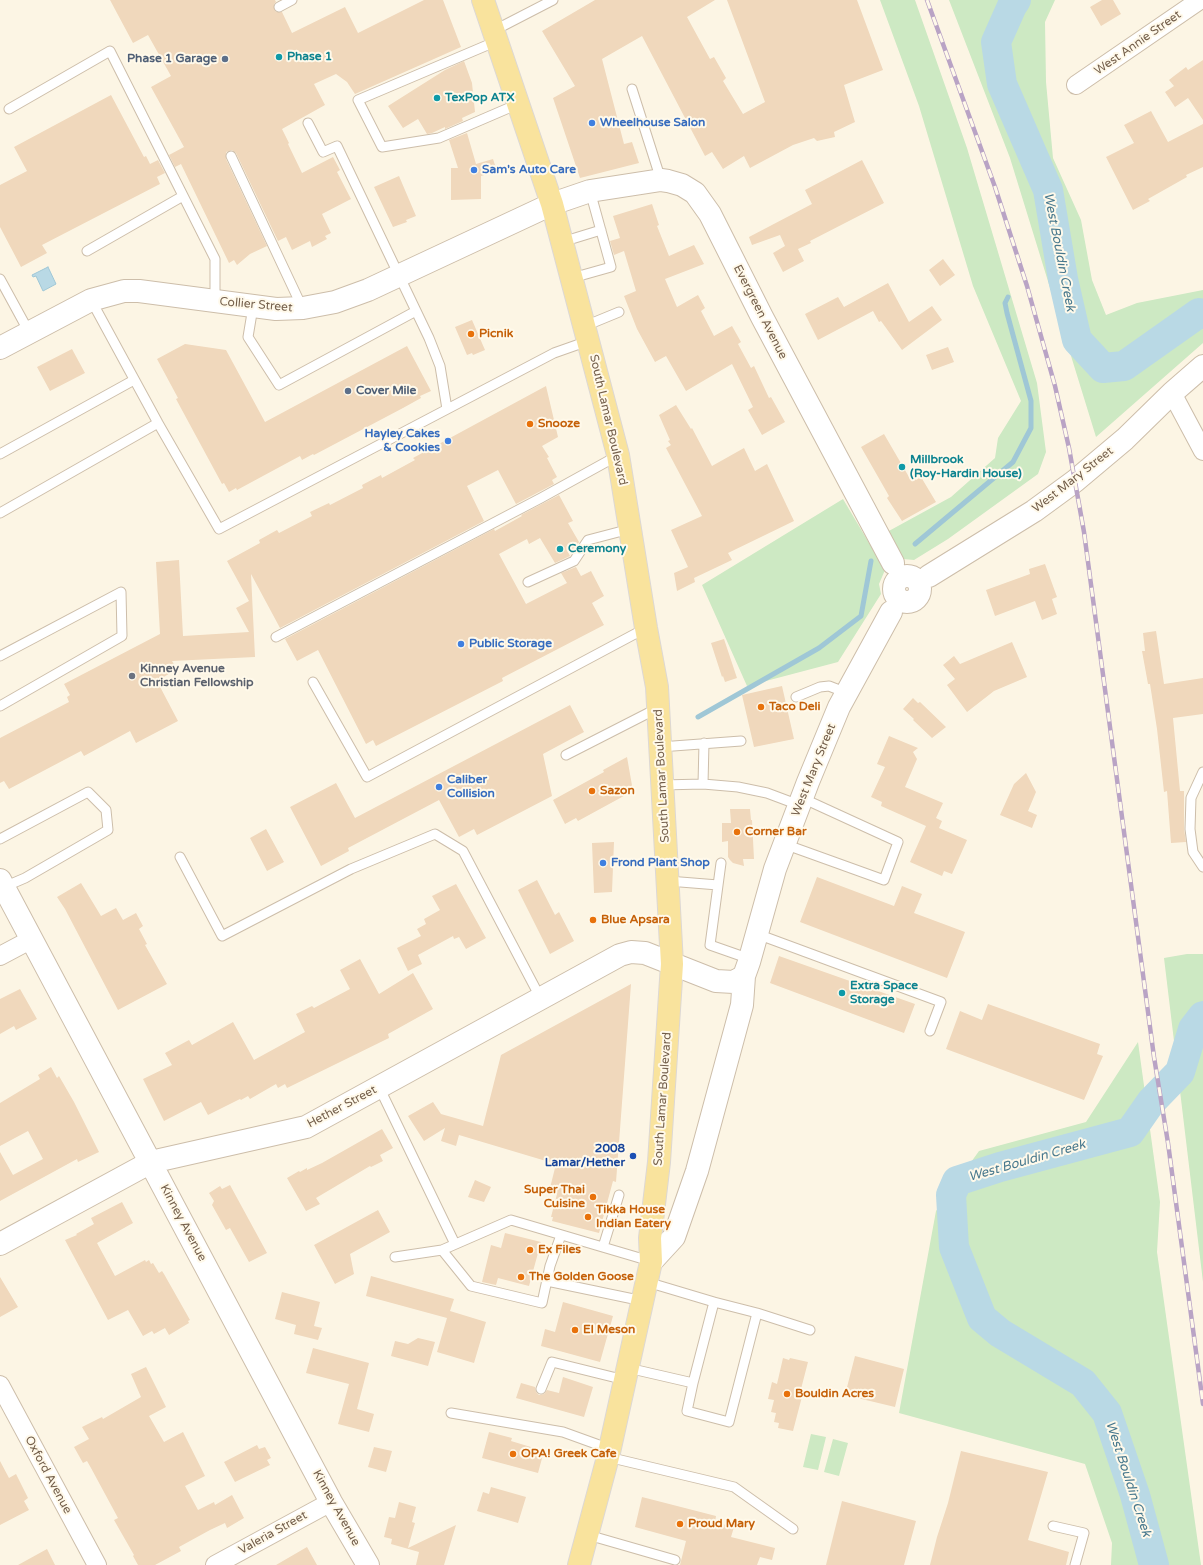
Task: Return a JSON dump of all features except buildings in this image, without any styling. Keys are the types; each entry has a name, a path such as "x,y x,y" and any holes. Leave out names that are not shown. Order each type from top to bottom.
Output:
{"main road":[{"name":"South Lamar Boulevard","path":"483,0 552,204 618,455 657,687 672,964 659,1162 650,1238 647,1281 609,1453 579,1565"}],"street":[{"name":"West Annie Street","path":"1076,85 1200,0"},
{"name":"Evergreen Avenue","path":"552,204 590,191 661,180 682,186 695,193 710,214 762,317 906,586"},
{"name":"Collier Street","path":"0,348 90,300 124,292 139,291 276,309 302,308 335,302 368,290 552,204"},
{"name":"West Mary Street","path":"647,1281 674,1237 696,1171 742,1005 747,968 774,869 839,707 906,586 1034,511 1075,482 1125,440 1172,393 1203,366"},
{"path":"1172,393 1203,451"},
{"name":"Kinney Avenue","path":"2,883 332,1502 368,1565"},
{"path":"0,956 32,939"},
{"name":"Hether Street","path":"0,1244 151,1162 306,1127 620,956 631,952 645,953 672,964"},
{"path":"672,964 716,981 734,982 747,968"},
{"name":"Oxford Avenue","path":"0,1385 97,1565"},
{"name":"Valeria Street","path":"215,1565 332,1502"}],"lane":[{"path":"279,7 292,0"},
{"path":"518,104 439,138 382,147 358,100 495,36 552,0"},
{"path":"9,109 110,51 215,259 215,302"},
{"path":"632,89 661,180"},
{"path":"308,123 323,152 337,146 400,275 440,366 447,409"},
{"path":"231,156 302,308"},
{"path":"572,278 611,267 590,191"},
{"path":"87,251 183,196"},
{"path":"562,242 600,230"},
{"path":"0,279 29,332"},
{"path":"90,300 219,529 554,353 619,312"},
{"path":"253,307 248,337 279,385 416,311"},
{"path":"0,454 134,380"},
{"path":"0,513 158,423"},
{"path":"276,637 541,498 618,455"},
{"path":"528,582 574,561 588,540 630,529"},
{"path":"0,656 121,592 122,636 0,706"},
{"path":"313,682 367,777 646,628"},
{"path":"796,697 820,687 829,686 847,693"},
{"path":"566,755 658,708"},
{"path":"660,747 741,741"},
{"path":"703,784 704,743"},
{"path":"1203,772 1191,798 1190,828 1193,852 1203,867"},
{"path":"662,785 703,784 738,787 801,801 898,842 884,880 784,844"},
{"path":"0,839 88,792 106,810 108,830 25,878 2,883"},
{"path":"180,857 222,936 352,869 434,834 463,851 541,999"},
{"path":"721,863 710,945 747,968"},
{"path":"668,881 718,886"},
{"path":"757,934 941,1002 930,1031"},
{"path":"379,1087 455,1244"},
{"path":"603,1247 619,1195"},
{"path":"395,1257 442,1250 511,1220 603,1247 647,1281"},
{"path":"442,1250 471,1286 542,1303 550,1266 561,1235"},
{"path":"547,1281 647,1281 810,1330"},
{"path":"714,1302 687,1411 729,1422 757,1313"},
{"path":"541,1389 552,1362 693,1383"},
{"path":"451,1413 563,1432 609,1453 734,1487 793,1529"},
{"path":"1053,1526 1084,1533 1075,1565"},
{"path":"588,1535 675,1560"}],"green space":[{"path":"880,0 915,0 967,148 1037,383 1046,452 1038,474 948,539 914,560 903,559 887,532 951,497 995,458 998,438 1021,401 973,286 919,106"},
{"path":"949,0 1055,0 1045,22 1046,82 1053,158 1081,220 1092,280 1106,315 1137,303 1203,290 1203,343 1096,437 1010,158"},
{"path":"843,499 885,570 879,584 881,594 838,662 747,686 702,585"},
{"path":"1187,954 1203,954 1203,1282 1164,958"},
{"path":"1138,1042 1160,1202 1157,1252 1201,1565 1111,1565 1112,1543 1085,1464 899,1413 936,1211 979,1151 1086,1122"},
{"path":"811,1434 826,1437 818,1470 803,1467"},
{"path":"833,1439 848,1443 839,1476 824,1472"}],"water":[{"path":"48,267 56,284 43,291 36,276 33,277 32,275"}],"waterway":[{"name":"West Bouldin Creek","path":"1016,0 996,42 1002,84 1048,190 1063,279 1077,340 1103,368 1124,366 1199,313 1203,314"},
{"path":"1051,281 1063,279"},
{"path":"915,544 1013,462 1031,428 1031,401 1007,313 1005,303 1008,297"},
{"path":"698,717 819,648 861,616 871,561"},
{"name":"West Bouldin Creek","path":"1154,1565 1135,1495 1107,1413 1083,1383 1000,1333 982,1318 954,1247 951,1195 957,1181 1000,1167 1130,1132 1151,1102 1180,1072 1193,1029 1203,1016"}],"railway":[{"path":"927,0 995,187 1027,286 1055,386 1069,448 1084,532 1154,1057 1168,1143 1203,1404"}],"place":[{"name":"Phase 1","path":"279,57"},
{"name":"Phase 1 Garage","path":"225,59"},
{"name":"TexPop ATX","path":"437,98"},
{"name":"Wheelhouse Salon","path":"592,123"},
{"name":"Sam's Auto Care","path":"474,170"},
{"name":"Picnik","path":"471,334"},
{"name":"Cover Mile","path":"348,391"},
{"name":"Snooze","path":"530,424"},
{"name":"Hayley Cakes & Cookies","path":"448,441"},
{"name":"Millbrook (Roy-Hardin House)","path":"902,467"},
{"name":"Ceremony","path":"560,549"},
{"name":"Public Storage","path":"461,644"},
{"name":"Kinney Avenue Christian Fellowship","path":"132,676"},
{"name":"Taco Deli","path":"761,707"},
{"name":"Caliber Collision","path":"439,787"},
{"name":"Sazon","path":"592,791"},
{"name":"Corner Bar","path":"737,832"},
{"name":"Frond Plant Shop","path":"603,863"},
{"name":"Blue Apsara","path":"593,920"},
{"name":"Extra Space Storage","path":"842,993"},
{"name":"2008 Lamar/Hether","path":"633,1156"},
{"name":"Super Thai Cuisine","path":"593,1197"},
{"name":"Tikka House Indian Eatery","path":"588,1217"},
{"name":"Ex Files","path":"530,1250"},
{"name":"The Golden Goose","path":"521,1277"},
{"name":"El Meson","path":"575,1330"},
{"name":"Bouldin Acres","path":"787,1394"},
{"name":"OPA! Greek Cafe","path":"513,1454"},
{"name":"Proud Mary","path":"680,1524"}]}
